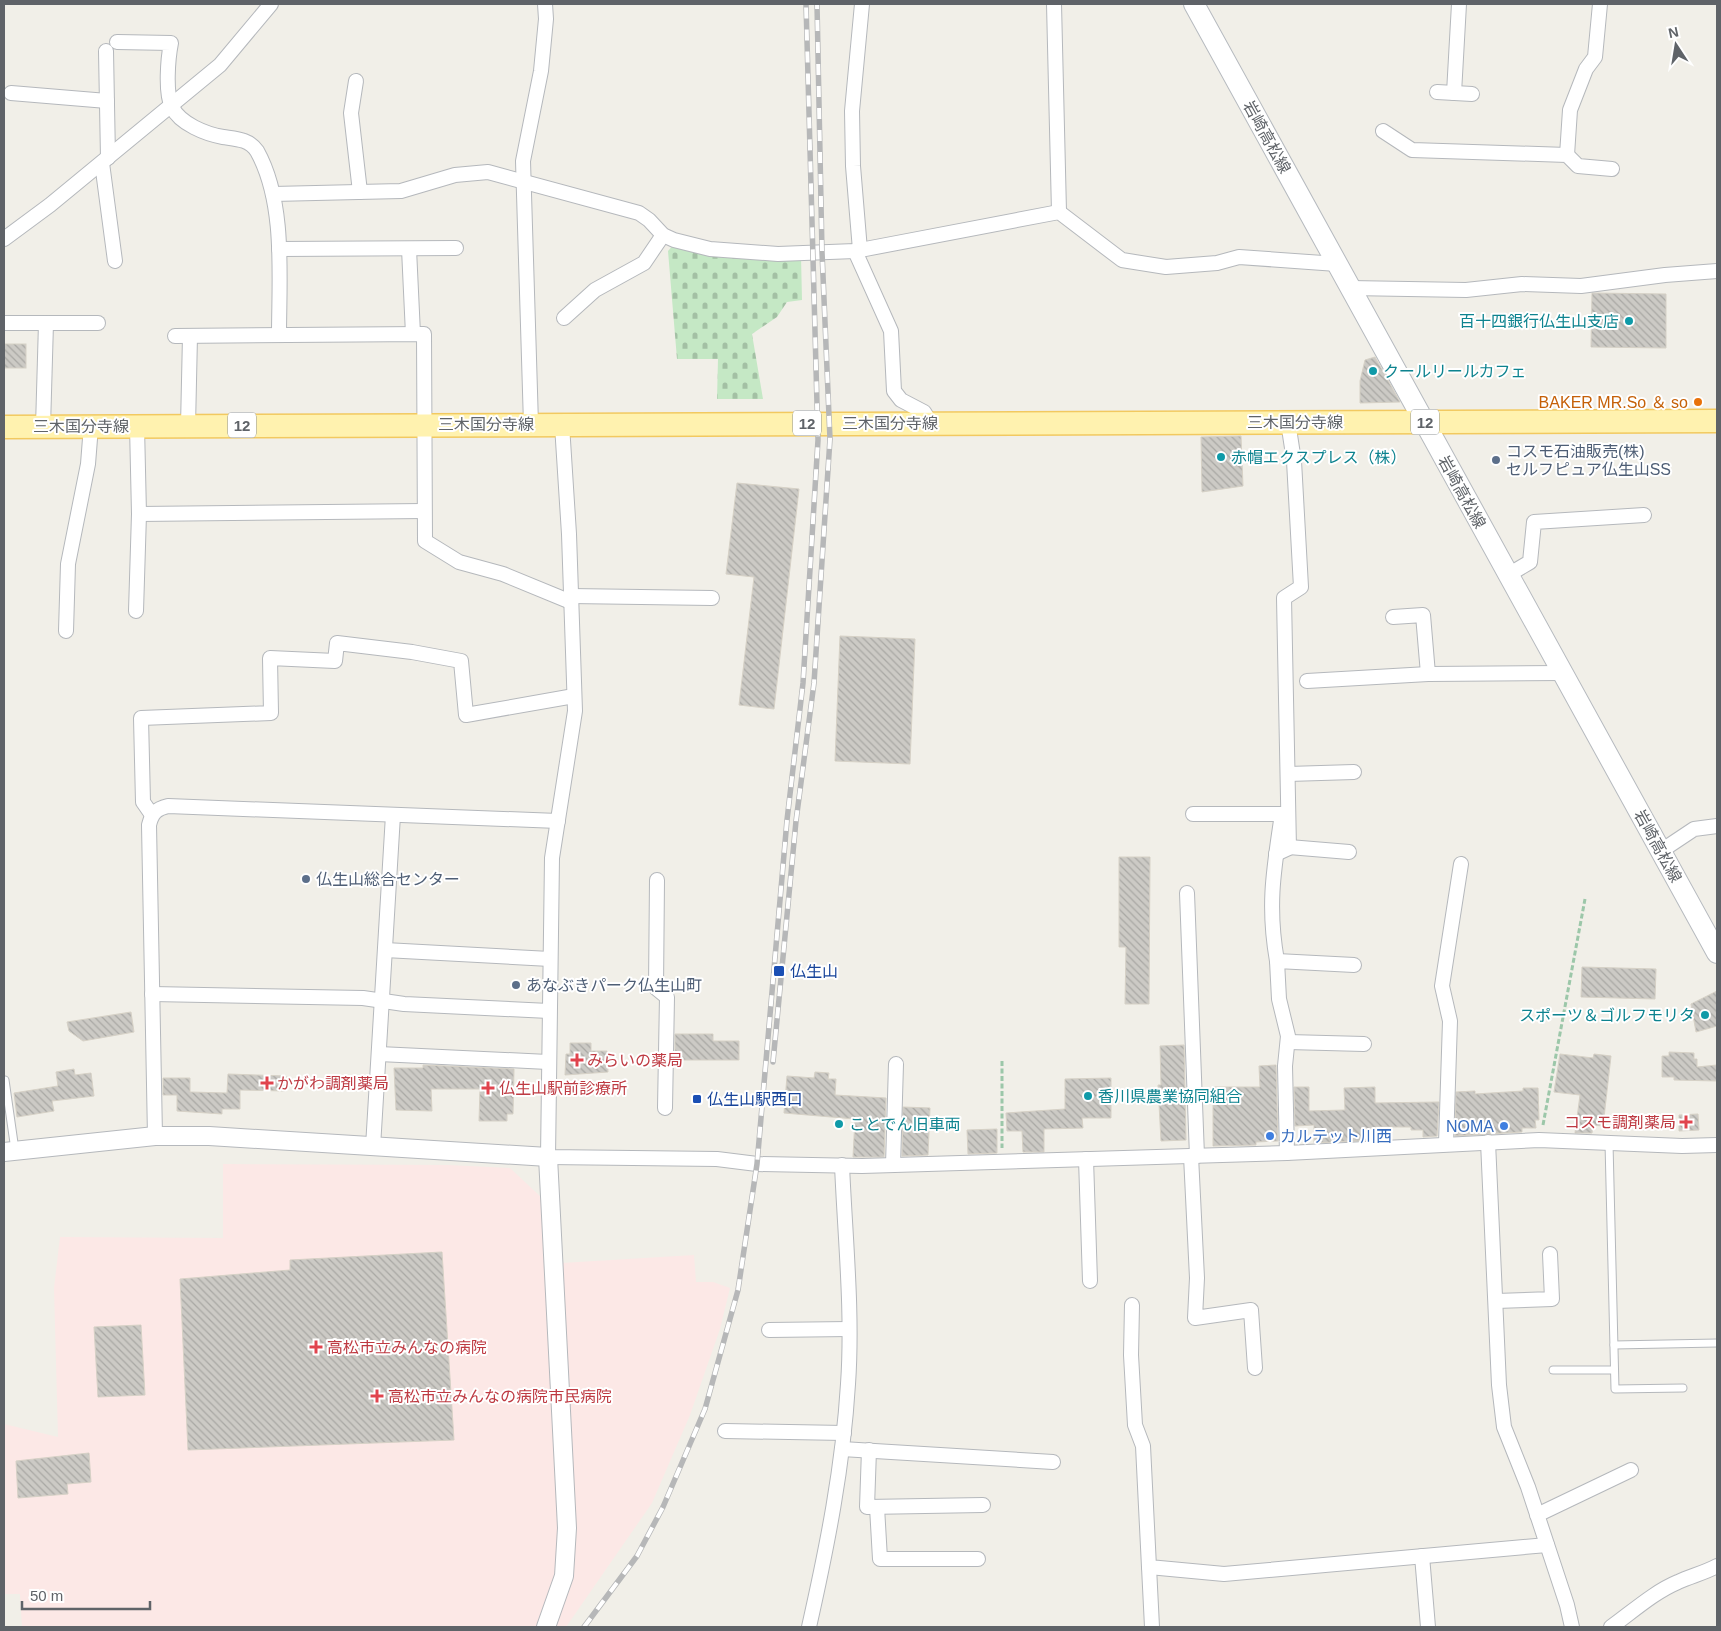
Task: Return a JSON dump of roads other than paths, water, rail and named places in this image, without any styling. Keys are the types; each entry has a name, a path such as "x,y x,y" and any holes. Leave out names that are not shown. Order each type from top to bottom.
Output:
{"main road":[{"name":"岩崎高松線","path":"1194,4 1717,953"},
{"name":"三木国分寺線","path":"4,427 425,424 1717,421"}],"street":[{"path":"4,239 105,161 220,65 271,4"},
{"path":"531,424 523,180 524,151 541,71 546,20 545,4"},
{"path":"862,4 852,112 857,250 890,331 894,391 901,400 924,412 931,423"},
{"path":"1054,4 1059,212"},
{"path":"1454,93 1460,4"},
{"path":"1567,155 1570,110 1586,69 1595,57 1600,4"},
{"path":"115,261 105,161 107,101 112,47 170,43 167,68 172,107 188,124 217,136 245,140 256,150 273,194 279,249 279,335"},
{"path":"356,81 351,113 360,192"},
{"path":"1436,92 1472,94"},
{"path":"11,93 107,101"},
{"path":"1383,131 1412,150 1567,155 1578,166 1612,169"},
{"path":"273,194 401,191 470,173 488,172 639,213 649,220 663,235 710,249 778,254 857,250 1059,212 1122,260 1166,267 1217,263 1239,256 1337,264"},
{"path":"564,318 595,290 644,263 663,235"},
{"path":"409,248 413,334"},
{"path":"279,249 456,248"},
{"path":"1350,288 1466,290 1522,284 1581,286 1665,275 1717,272"},
{"path":"4,323 98,323"},
{"path":"43,427 46,323"},
{"path":"174,336 424,334 425,541 459,562 502,574 571,599 712,598"},
{"path":"188,426 190,336"},
{"path":"1288,422 1294,461 1301,587 1284,598 1284,683 1289,847"},
{"path":"546,1627 564,1576 567,1528 548,1157 552,858 575,711 562,425"},
{"path":"66,632 68,564 88,464 91,426"},
{"path":"136,611 139,514 137,426"},
{"path":"139,514 424,511"},
{"path":"1508,575 1530,562 1534,522 1644,515"},
{"path":"1393,617 1423,615 1428,674"},
{"path":"152,815 144,802 141,718 271,712 270,658 335,661 337,643 412,652 461,661 466,715 574,696"},
{"path":"1307,681 1428,674 1562,673"},
{"path":"1288,774 1354,772"},
{"path":"155,1136 149,825 152,815 158,809 168,806 558,821"},
{"path":"1193,814 1282,814 1271,895 1272,928 1278,961 1279,999 1288,1042 1285,1066 1287,1153"},
{"path":"373,1147 393,815"},
{"path":"1661,851 1694,829 1717,826"},
{"path":"1276,854 1289,847 1349,852"},
{"path":"1446,1144 1450,1020 1442,986 1460,864"},
{"path":"657,880 656,988 667,997 665,1108"},
{"path":"1187,893 1197,1278 1195,1318 1252,1310 1255,1368"},
{"path":"385,950 550,959"},
{"path":"1278,961 1354,965"},
{"path":"152,994 363,998 382,1001 549,1011"},
{"path":"1288,1042 1364,1044"},
{"path":"379,1054 548,1062"},
{"path":"894,1165 896,1064"},
{"path":"9,1151 155,1136 209,1136 548,1157 717,1159 757,1164 894,1165 1287,1153 1539,1140 1717,1145"},
{"path":"1488,1142 1499,1385 1504,1427 1538,1515 1572,1627"},
{"path":"1086,1159 1090,1281"},
{"path":"810,1627 835,1509 848,1383 849,1328 842,1165"},
{"path":"1496,1301 1552,1298 1550,1254"},
{"path":"1132,1305 1131,1364 1135,1425 1143,1446 1152,1627"},
{"path":"769,1330 849,1328"},
{"path":"725,1431 844,1433"},
{"path":"842,1449 1052,1462"},
{"path":"869,1450 868,1507 983,1505"},
{"path":"1538,1515 1631,1470"},
{"path":"877,1507 880,1559 978,1559"},
{"path":"1149,1567 1224,1574 1547,1545"},
{"path":"1422,1556 1428,1627"},
{"path":"1611,1627 1657,1594 1678,1582 1704,1573 1717,1566"}],"lane":[{"path":"5,1080 9,1151"},
{"path":"1609,1143 1615,1389 1683,1388"},
{"path":"1614,1345 1717,1343"},
{"path":"1553,1370 1614,1370"}],"railway":[{"path":"584,1627 637,1556 663,1507 705,1409 738,1290 757,1164 787,820 803,683 818,440 806,4"},
{"path":"773,1062 796,821 814,683 830,439 822,252 817,4"}],"place":[{"name":"百十四銀行仏生山支店","path":"1629,321"},
{"name":"クールリールカフェ","path":"1373,371"},
{"name":"BAKER MR.So ＆ so","path":"1698,402"},
{"name":"赤帽エクスプレス（株）","path":"1221,457"},
{"name":"コスモ石油販売(株) セルフピュア仏生山SS","path":"1496,460"},
{"name":"仏生山総合センター","path":"306,879"},
{"name":"仏生山","path":"779,971"},
{"name":"あなぶきパーク仏生山町","path":"516,985"},
{"name":"スポーツ＆ゴルフモリタ","path":"1705,1015"},
{"name":"みらいの薬局","path":"577,1060"},
{"name":"かがわ調剤薬局","path":"267,1083"},
{"name":"仏生山駅前診療所","path":"488,1088"},
{"name":"香川県農業協同組合","path":"1088,1096"},
{"name":"仏生山駅西口","path":"697,1099"},
{"name":"コスモ調剤薬局","path":"1686,1122"},
{"name":"ことでん旧車両","path":"839,1124"},
{"name":"NOMA","path":"1504,1126"},
{"name":"カルテット川西","path":"1270,1136"},
{"name":"高松市立みんなの病院","path":"316,1347"},
{"name":"高松市立みんなの病院市民病院","path":"377,1396"}]}
